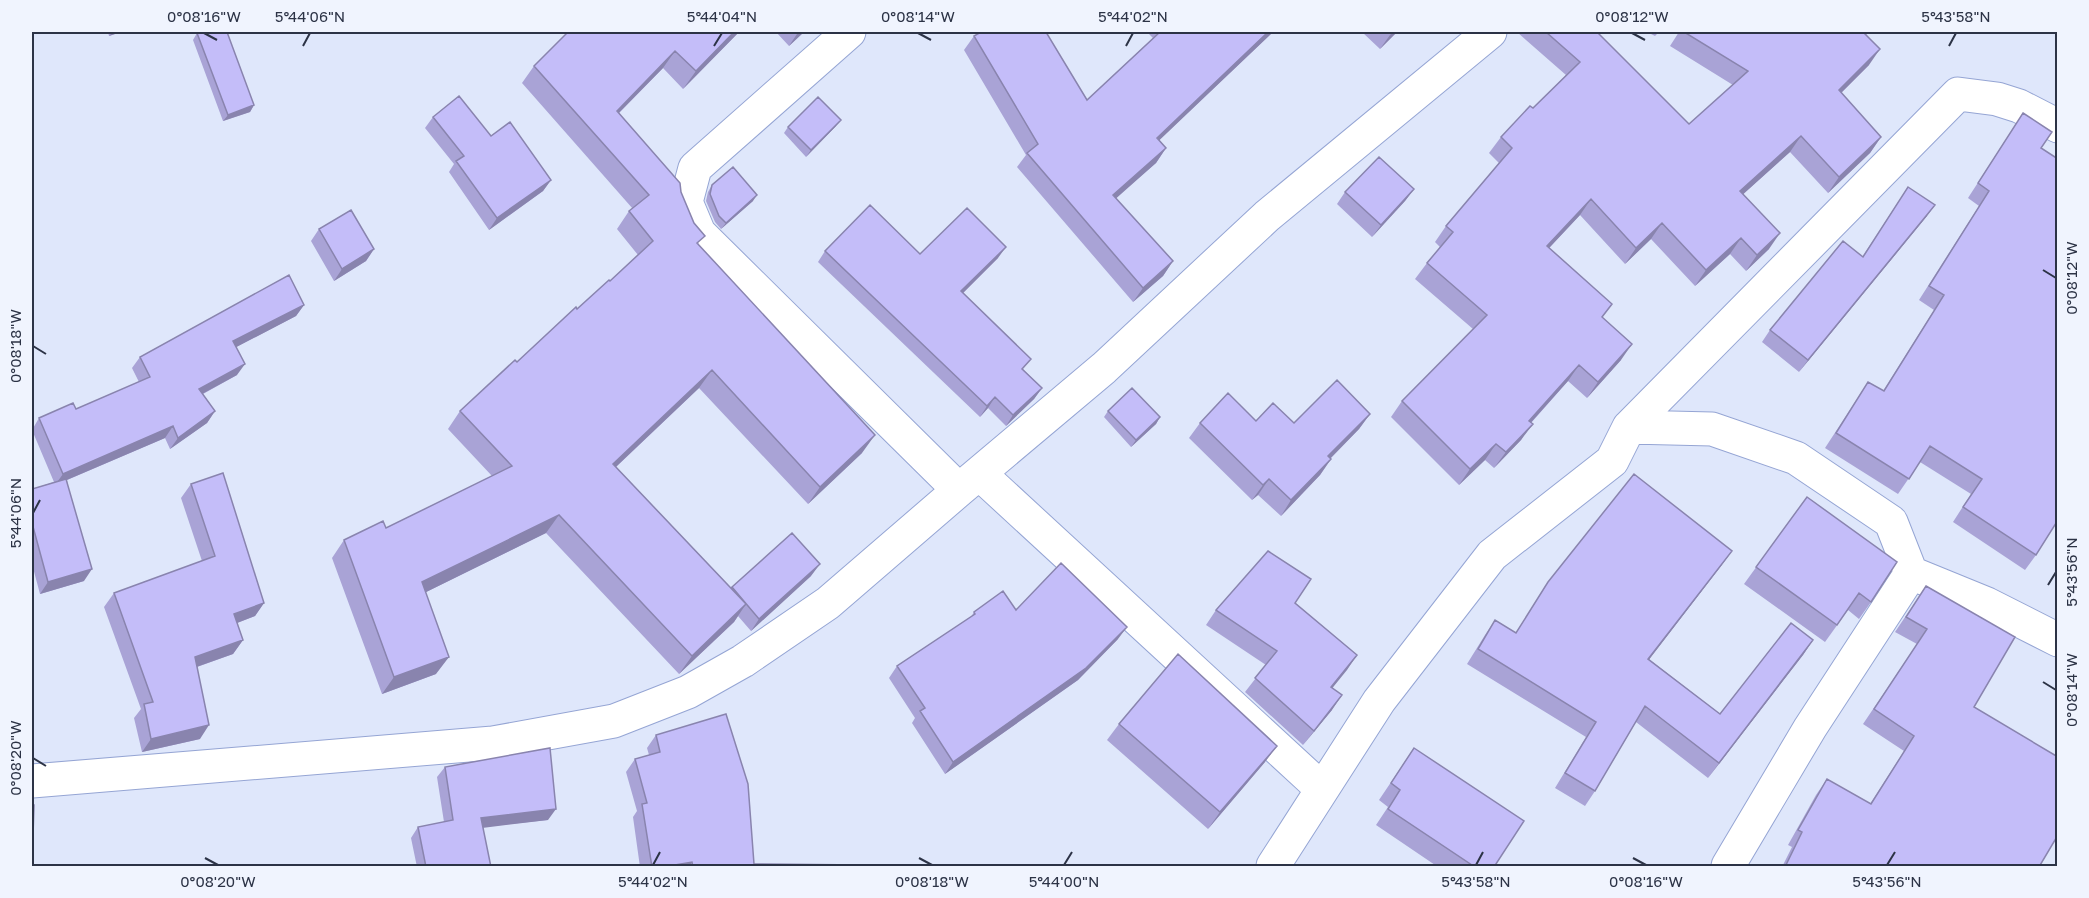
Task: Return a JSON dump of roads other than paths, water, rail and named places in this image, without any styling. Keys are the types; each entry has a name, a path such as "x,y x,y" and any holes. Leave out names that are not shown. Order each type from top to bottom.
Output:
{"street":[{"path":"849,32 695,168 686,202 699,232 970,482 1322,789"},
{"path":"32,781 493,743 614,721 688,692 743,662 828,603 1104,368 1267,216 1490,32"},
{"path":"1273,867 1379,701 1492,555 1612,461 1629,427 1958,94 1997,99 2019,106 2058,126"},
{"path":"1629,427 1712,429 1796,458 1891,522 1911,573 1987,604 2058,640"},
{"path":"1728,867 1809,728 1911,573"}]}
